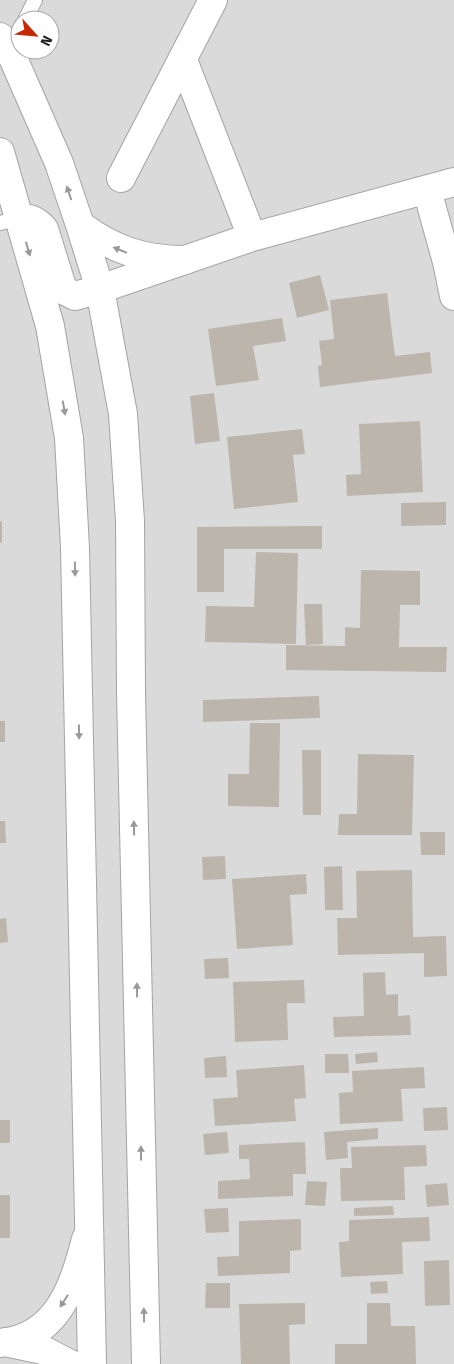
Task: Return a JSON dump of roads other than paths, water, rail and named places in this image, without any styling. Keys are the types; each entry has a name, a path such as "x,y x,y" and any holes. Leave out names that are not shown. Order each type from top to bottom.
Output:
{"street":[{"path":"121,178 213,0"},
{"path":"6,47 59,163 80,225 100,289 124,414 130,520 131,693 146,1364"},
{"path":"183,60 252,237"},
{"path":"0,152 9,220 50,326 69,438 75,548 91,1222 92,1364"},
{"path":"9,220 29,218 37,222 44,229 64,290 75,296 252,237 454,182"},
{"path":"427,190 448,262 454,296"},
{"path":"80,225 112,246 140,257 185,260"},
{"path":"2,1342 33,1332 57,1312 66,1300 73,1286 91,1222"},
{"path":"2,1342 43,1350 70,1364"}]}
